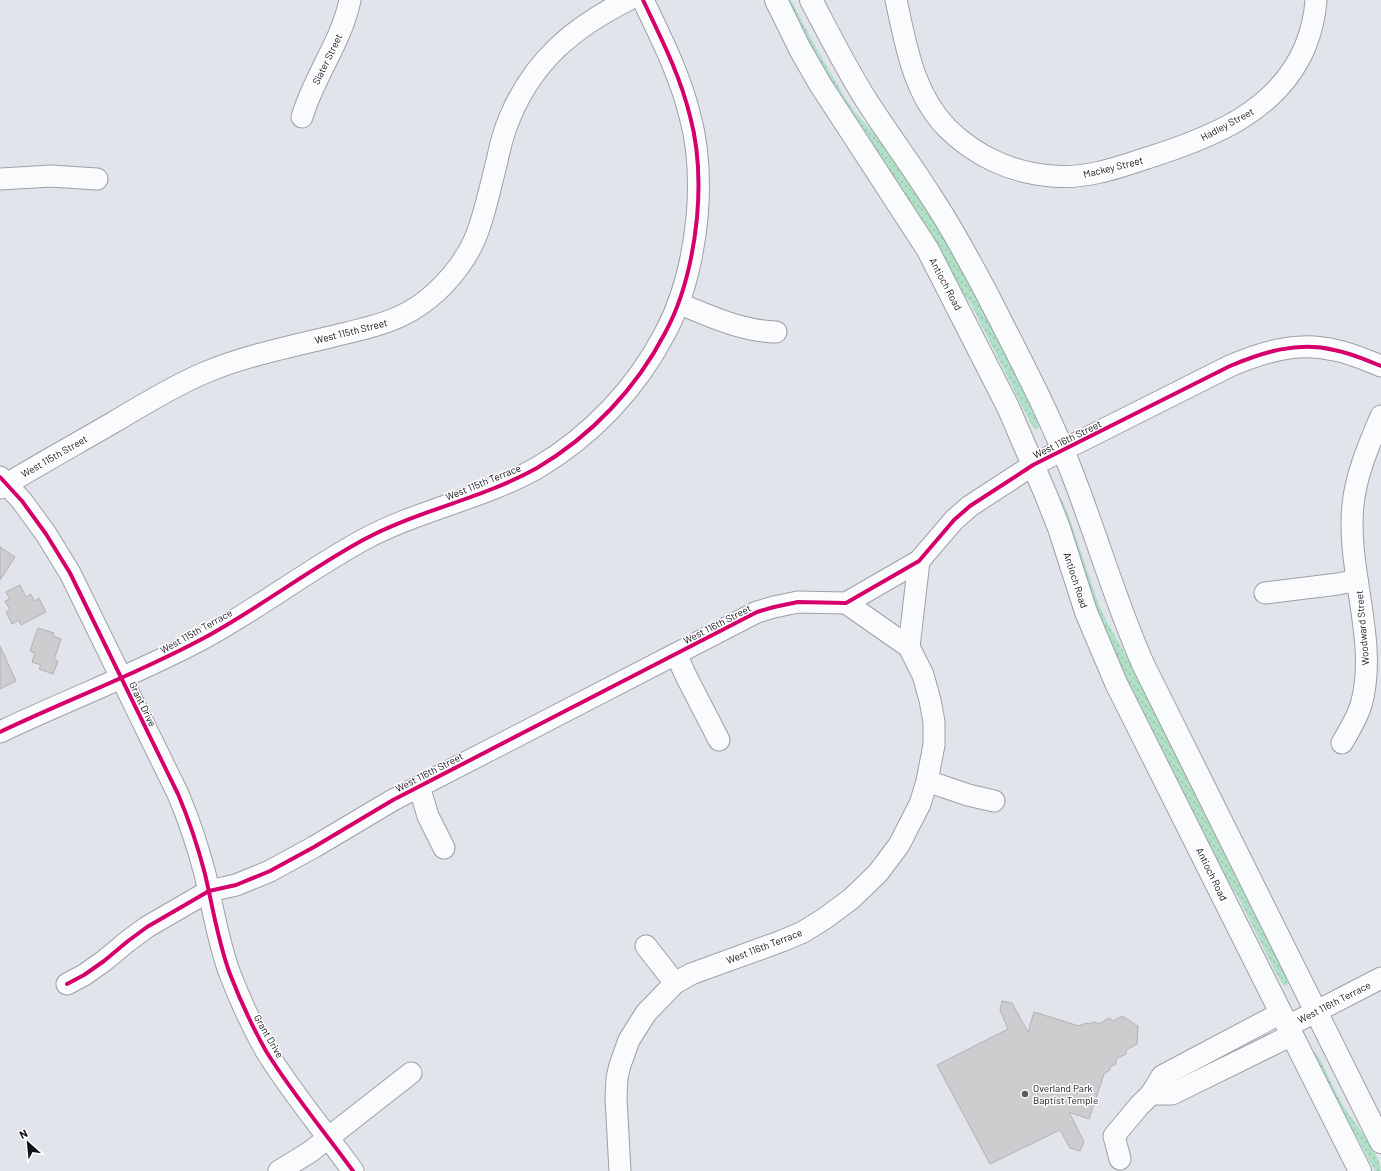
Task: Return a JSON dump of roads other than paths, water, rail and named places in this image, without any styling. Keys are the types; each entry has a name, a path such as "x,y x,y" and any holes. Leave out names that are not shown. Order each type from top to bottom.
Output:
{"main road":[{"name":"Antioch Road","path":"776,0 800,49 820,84 928,250 1008,407 1059,528 1086,612 1116,682 1360,1171"},
{"path":"811,0 845,66 933,199 970,261 1037,393 1063,449 1118,604 1143,664 1381,1142"}],"street":[{"name":"Slater Street","path":"302,117 307,100 336,42 348,11 350,0"},
{"name":"West 115th Street","path":"2,483 156,397 203,373 238,360 260,354 385,324 409,313 431,297 449,278 465,257 477,234 503,136 510,116 532,77 550,54 576,31 604,12 628,0"},
{"name":"West 115th Terrace","path":"0,732 156,662 204,638 364,539 405,520 500,486 535,469 567,448 601,420 630,387 650,360 666,332 678,303 686,278 695,239 698,199 698,159 691,118 679,79 643,0"},
{"name":"Mackey Street","path":"896,0 908,58 923,95 947,128 981,155 1021,171 1052,176 1068,176 1099,172 1167,152"},
{"name":"Hadley Street","path":"1167,152 1205,136 1241,118 1266,101 1282,85 1300,58 1308,39 1313,21 1316,0"},
{"path":"0,179 51,176 97,179"},
{"path":"678,303 741,327 761,332 776,332"},
{"name":"West 116th Street","path":"209,891 236,885 270,871 418,786 758,612 798,602 846,603 919,561 954,520 970,506 1033,464 1230,366 1255,355 1280,349 1320,348 1334,349 1381,366"},
{"name":"Woodward Street","path":"1342,743 1351,729 1365,688 1365,642 1352,537 1353,506 1358,476 1366,451 1381,416"},
{"name":"Grant Drive","path":"2,483 22,501 46,534 70,573 178,794 193,831 209,891 217,935 246,1014 266,1051 297,1096 353,1171"},
{"path":"909,647 919,561"},
{"name":"Woodward Street","path":"1265,592 1338,584 1357,580"},
{"name":"West 116th Terrace","path":"620,1171 616,1098 617,1078 629,1040 646,1013 674,983 692,974 782,941 802,932 824,919 851,899 878,873 899,845 920,804 927,781 934,746 934,722 923,675 909,647 846,603"},
{"name":"West 116th Street","path":"676,654 719,740"},
{"path":"927,781 968,795 994,801"},
{"name":"West 116th Street","path":"418,786 428,816 444,848"},
{"path":"67,984 84,975 104,961 147,927 209,891"},
{"path":"646,946 674,983"},
{"name":"West 116th Terrace","path":"1120,1159 1114,1136 1151,1094 1162,1076 1287,1025 1381,978"},
{"path":"280,1171 310,1152 411,1073"}],"place":[{"name":"Overland Park Baptist Temple","path":"1025,1094"}]}
